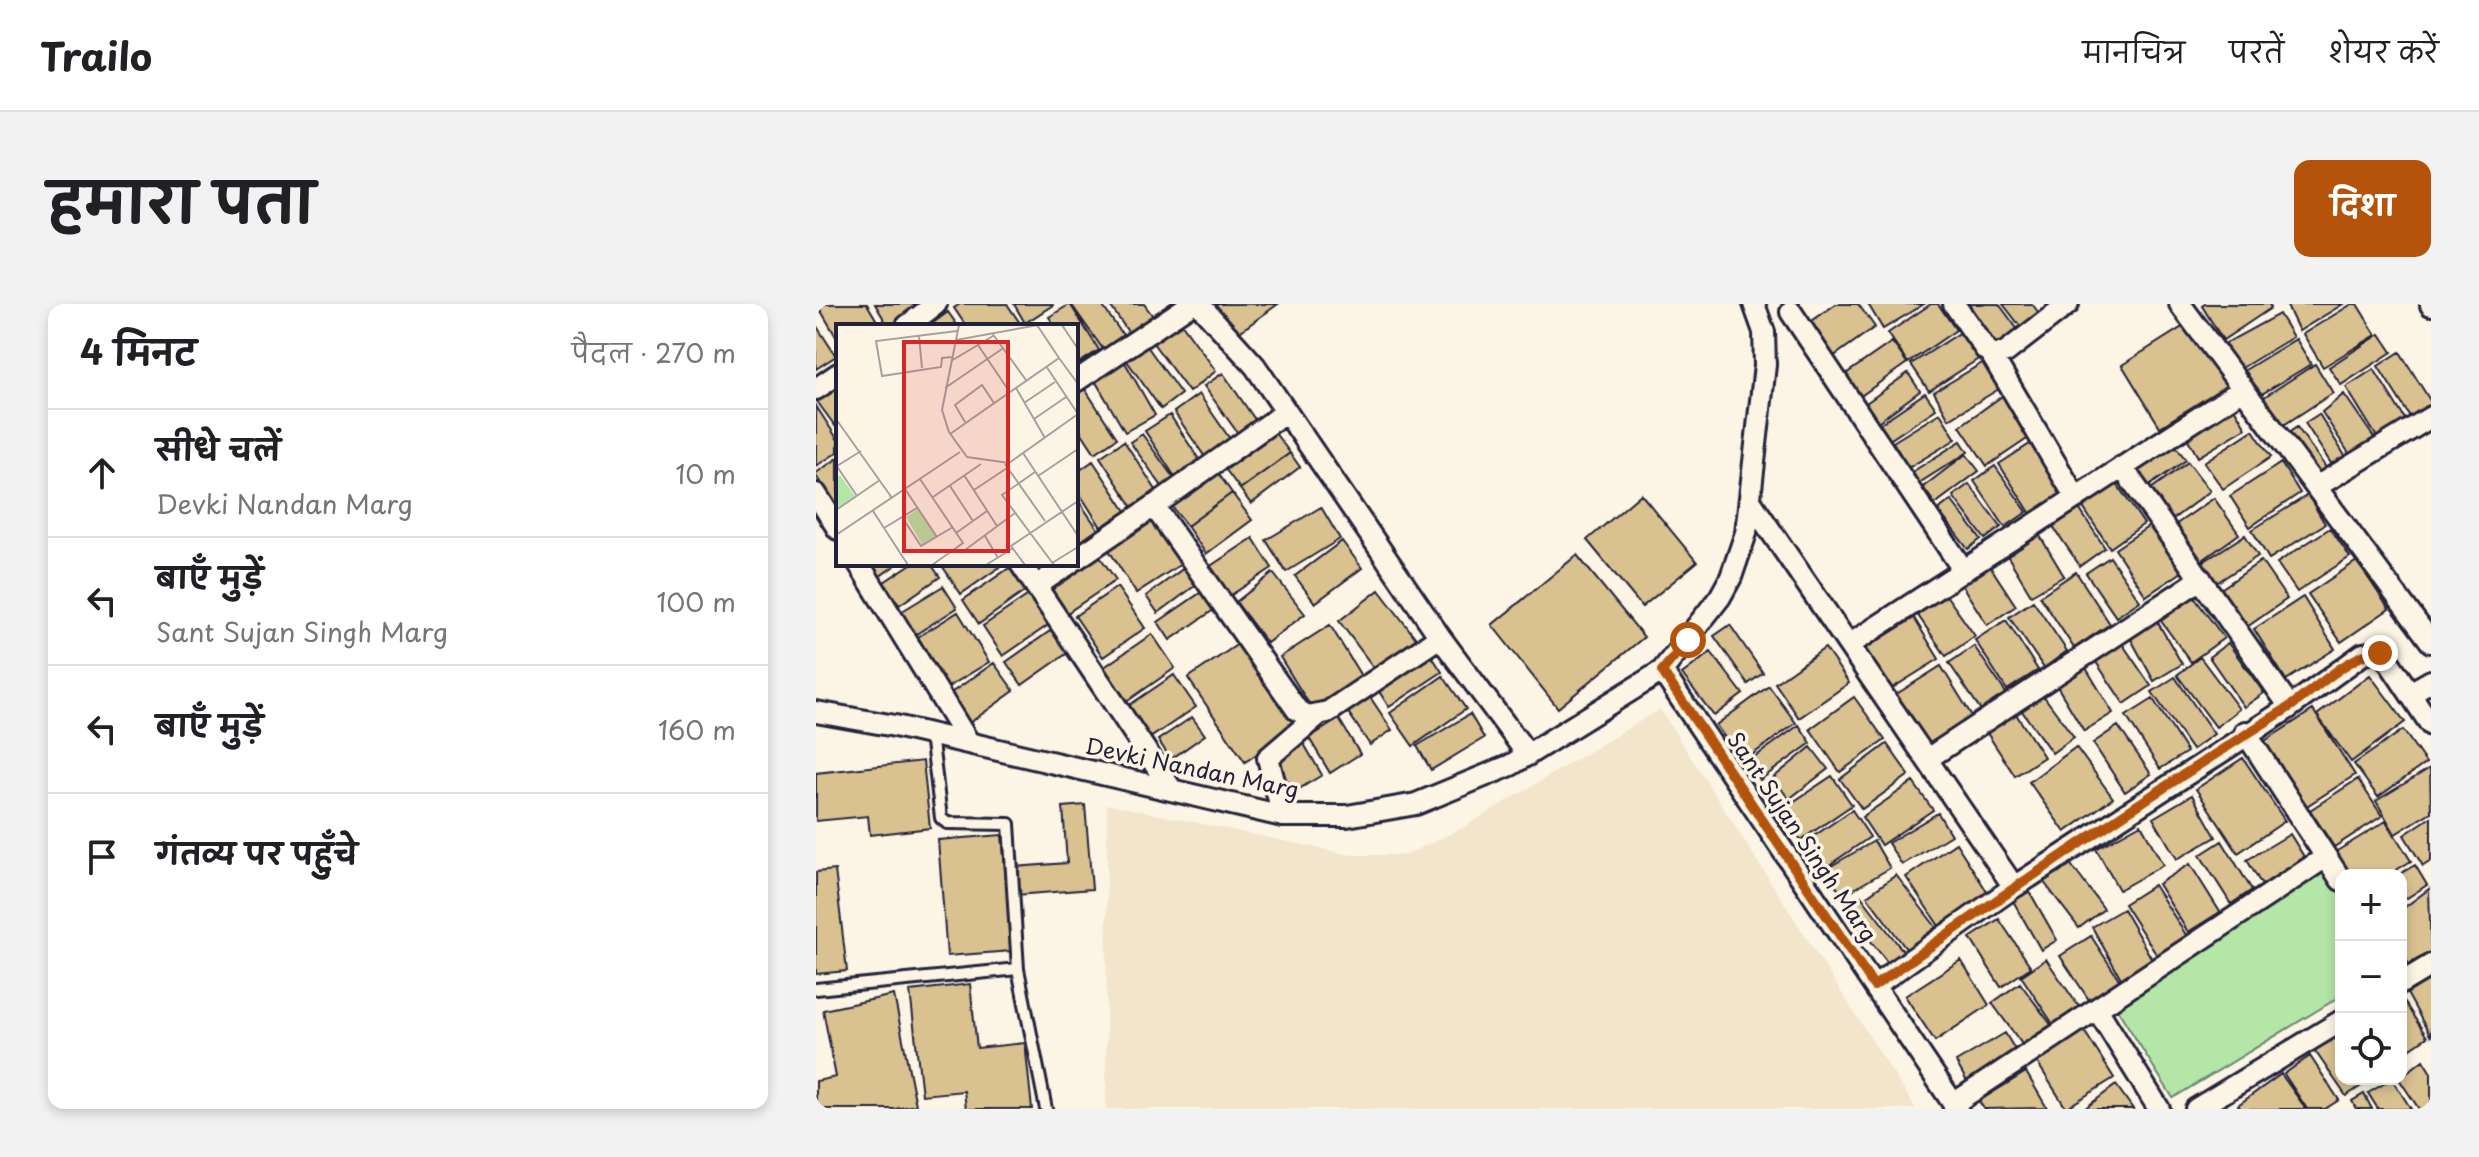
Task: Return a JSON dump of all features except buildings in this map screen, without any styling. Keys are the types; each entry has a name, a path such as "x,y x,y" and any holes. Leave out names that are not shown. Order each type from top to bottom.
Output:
{"street":[{"path":"910,324 936,304"},
{"path":"1078,380 1191,304"},
{"path":"1199,304 1255,366 1440,637 1528,755"},
{"name":"Devki Nandan Marg","path":"816,712 931,734 1283,816 1347,816 1416,804 1511,765 1662,671 1704,621 1731,577 1740,555 1751,502 1765,365 1764,332 1754,304"},
{"path":"1954,304 1991,354 2076,498"},
{"path":"1991,354 2006,352 2068,304"},
{"path":"2180,304 2431,642"},
{"path":"1764,332 1797,308 1964,571"},
{"path":"816,389 836,375"},
{"path":"1849,645 2243,389"},
{"path":"1078,558 1286,412"},
{"path":"2316,487 2431,417"},
{"path":"2122,467 2290,707"},
{"path":"816,494 836,526"},
{"path":"1751,502 2014,887"},
{"path":"1154,506 1297,710 1317,716"},
{"path":"860,566 969,743"},
{"path":"1022,566 1172,790"},
{"path":"1036,586 1066,566"},
{"path":"1927,759 2201,579"},
{"path":"1283,816 1268,758 1317,716 1440,637"},
{"path":"1874,986 2014,887 2370,652 2385,656 2431,725"},
{"name":"Sant Sujan Singh Marg","path":"1662,671 1955,1106"},
{"path":"2410,693 2431,681"},
{"path":"2245,732 2335,871"},
{"path":"1955,1106 2326,857"},
{"path":"2407,979 2431,965"},
{"path":"2097,1009 2159,1109"},
{"path":"2196,1109 2335,1025"}],"lane":[{"path":"931,734 941,818 947,823 1009,824 1018,969 1046,1109"},
{"path":"816,989 1018,969"}],"shaded area":[{"path":"1660,709 1916,1109 1106,1109 1107,804 1351,855 1406,855 1462,828"}],"green space":[{"path":"2324,854 2335,871 2335,1000 2173,1098 2112,1001"}],"route":[{"path":"1688,640 1662,671 1874,986 2014,887 2245,732 2290,707 2363,654 2380,653"}]}
